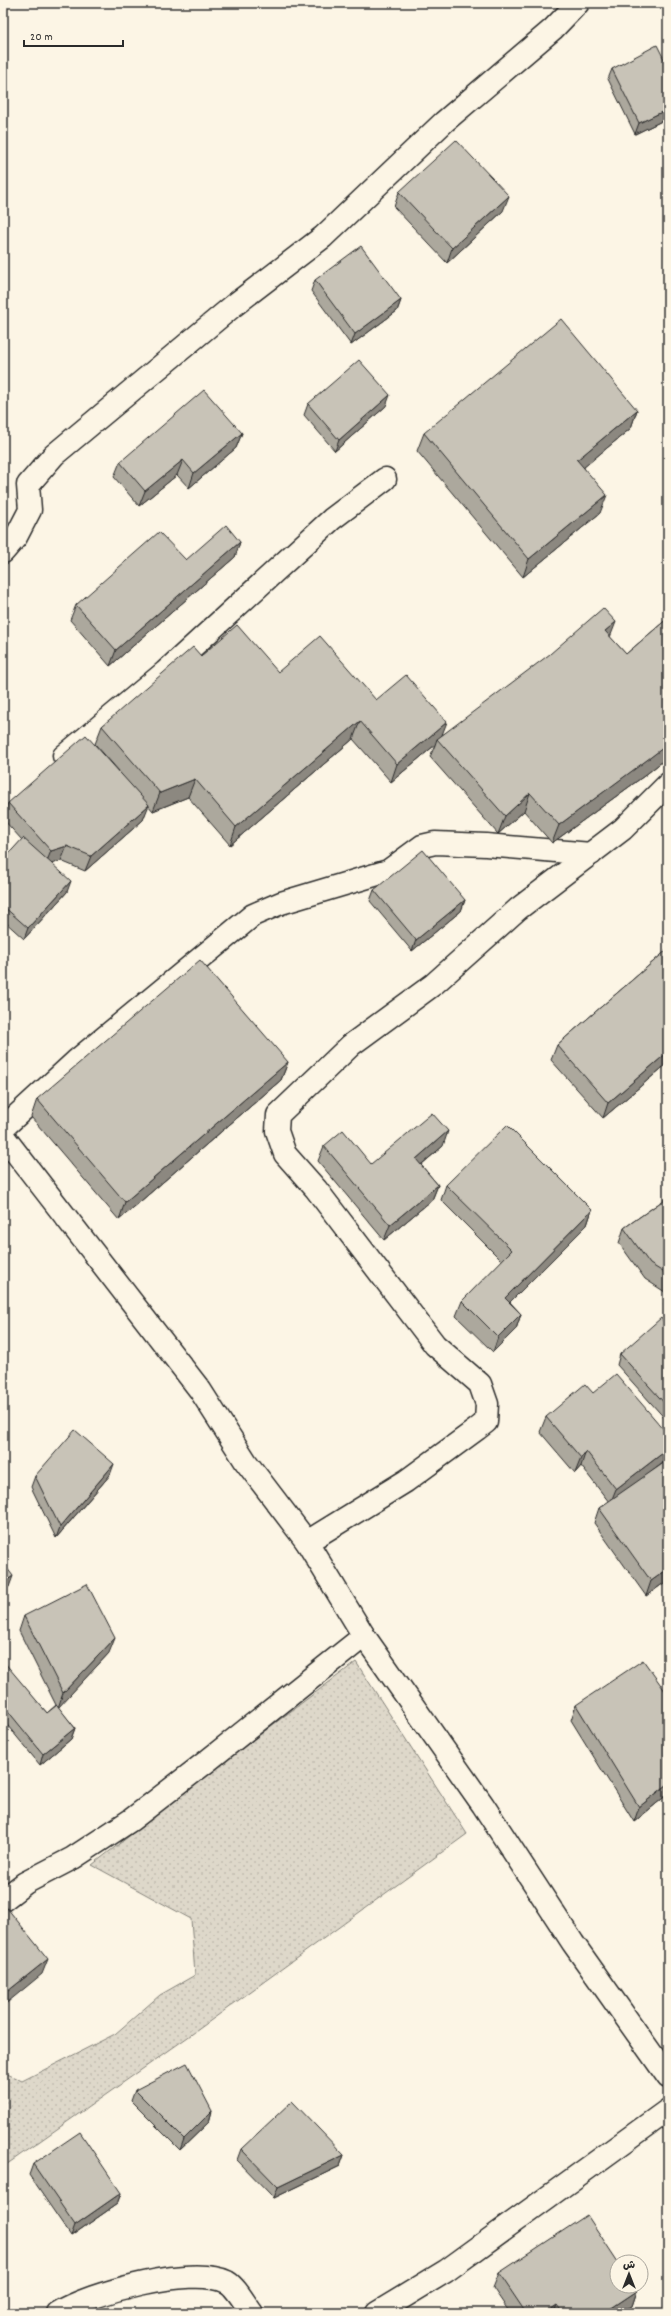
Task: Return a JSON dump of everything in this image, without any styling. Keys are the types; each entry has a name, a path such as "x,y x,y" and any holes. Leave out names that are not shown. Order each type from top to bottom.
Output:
{"street":[{"path":"3,552 16,537 30,510 28,485 54,455 233,306 323,237 444,122 553,29 578,3"},
{"path":"51,767 165,672 332,519 385,480"},
{"path":"306,1542 406,1481 486,1422 487,1404 480,1384 435,1345 321,1196 285,1154 277,1130 278,1115 351,1045 434,984 518,909 623,830 668,784"},
{"path":"3,1128 76,1061 253,915 281,903 388,871 422,846 435,843 486,845 591,854"},
{"path":"3,1136 200,1390 246,1462 306,1542 364,1636 484,1805 573,1943 668,2077"},
{"path":"3,1900 25,1883 73,1858 130,1820 206,1762 364,1636"},
{"path":"377,2313 446,2271 668,2110"},
{"path":"58,2313 112,2291 168,2278 213,2278 228,2283 252,2313"}],"shaded area":[{"path":"356,1662 467,1834 188,2037 3,2167 3,2072 22,2081 115,2034 160,1995 195,1975 191,1919 92,1865 246,1745"}],"building":[{"path":"657,45 668,67 668,109 639,123 612,69"},
{"path":"456,140 509,196 452,248 399,192"},
{"path":"361,246 401,300 355,334 315,280"},
{"path":"561,319 637,410 577,460 607,495 529,559 424,433"},
{"path":"359,360 390,395 339,440 308,404"},
{"path":"204,390 242,433 194,473 183,460 145,491 120,462"},
{"path":"226,525 240,542 116,650 76,605 159,532 186,560"},
{"path":"603,608 616,622 605,631 626,654 668,618 668,744 559,825 530,793 505,816 437,739 550,654"},
{"path":"237,625 278,672 320,636 376,700 406,675 447,722 397,764 360,721 236,827 195,779 160,793 102,726 193,647 201,656"},
{"path":"86,735 149,805 91,856 67,846 51,851 8,803"},
{"path":"23,838 71,881 28,928 3,906 3,860"},
{"path":"423,850 465,900 416,940 374,890"},
{"path":"668,949 668,1052 608,1103 557,1045"},
{"path":"200,960 288,1062 125,1202 37,1099"},
{"path":"432,1113 448,1131 416,1159 438,1185 390,1225 324,1146 343,1130 371,1164"},
{"path":"507,1125 592,1210 505,1298 521,1314 498,1337 462,1301 512,1250 446,1185"},
{"path":"668,1197 668,1275 650,1264 624,1228"},
{"path":"661,1318 668,1327 668,1407 620,1354"},
{"path":"616,1374 666,1432 668,1432 668,1449 616,1489 586,1451 581,1458 546,1417 585,1384 593,1393"},
{"path":"75,1430 114,1464 60,1527 35,1476"},
{"path":"668,1460 668,1569 651,1581 599,1508"},
{"path":"3,1563 13,1576 3,1583"},
{"path":"87,1584 115,1638 63,1693 24,1616"},
{"path":"643,1660 668,1695 668,1784 639,1807 576,1705"},
{"path":"4,1662 47,1713 57,1705 75,1728 43,1754 3,1705"},
{"path":"3,1903 48,1959 3,1995"},
{"path":"187,2063 212,2111 184,2139 135,2090"},
{"path":"292,2101 344,2155 278,2187 241,2149"},
{"path":"80,2132 121,2193 75,2225 33,2164"},
{"path":"587,2215 613,2254 609,2254 609,2294 632,2294 604,2313 563,2313 557,2305 545,2313 526,2313 499,2273"}]}
